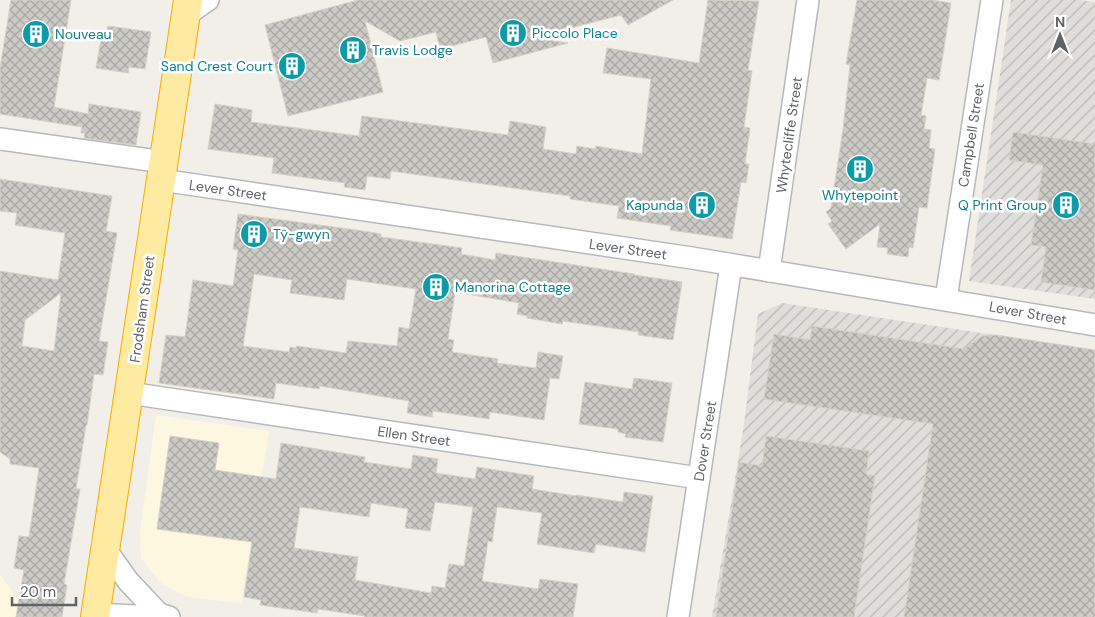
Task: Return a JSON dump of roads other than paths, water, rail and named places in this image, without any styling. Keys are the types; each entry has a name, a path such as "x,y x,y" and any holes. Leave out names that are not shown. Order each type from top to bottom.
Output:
{"highway":[{"name":"Frodsham Street","path":"95,615 187,8"}],"street":[{"path":"187,8 208,0"},
{"name":"Whytecliffe Street","path":"769,271 808,0"},
{"name":"Campbell Street","path":"946,299 992,0"},
{"name":"Lever Street","path":"0,139 147,161 162,171 1095,325"},
{"name":"Dover Street","path":"678,617 732,265"},
{"name":"Ellen Street","path":"129,393 699,478"},
{"path":"106,550 128,581 164,615"},
{"path":"95,615 164,615"}],"place":[{"name":"Piccolo Place","path":"513,33"},
{"name":"Nouveau","path":"36,34"},
{"name":"Travis Lodge","path":"353,50"},
{"name":"Sand Crest Court","path":"292,66"},
{"name":"Whytepoint","path":"860,169"},
{"name":"Kapunda","path":"702,205"},
{"name":"Q Print Group","path":"1066,205"},
{"name":"Tŷ-gwyn","path":"254,234"},
{"name":"Manorina Cottage","path":"436,287"}]}
